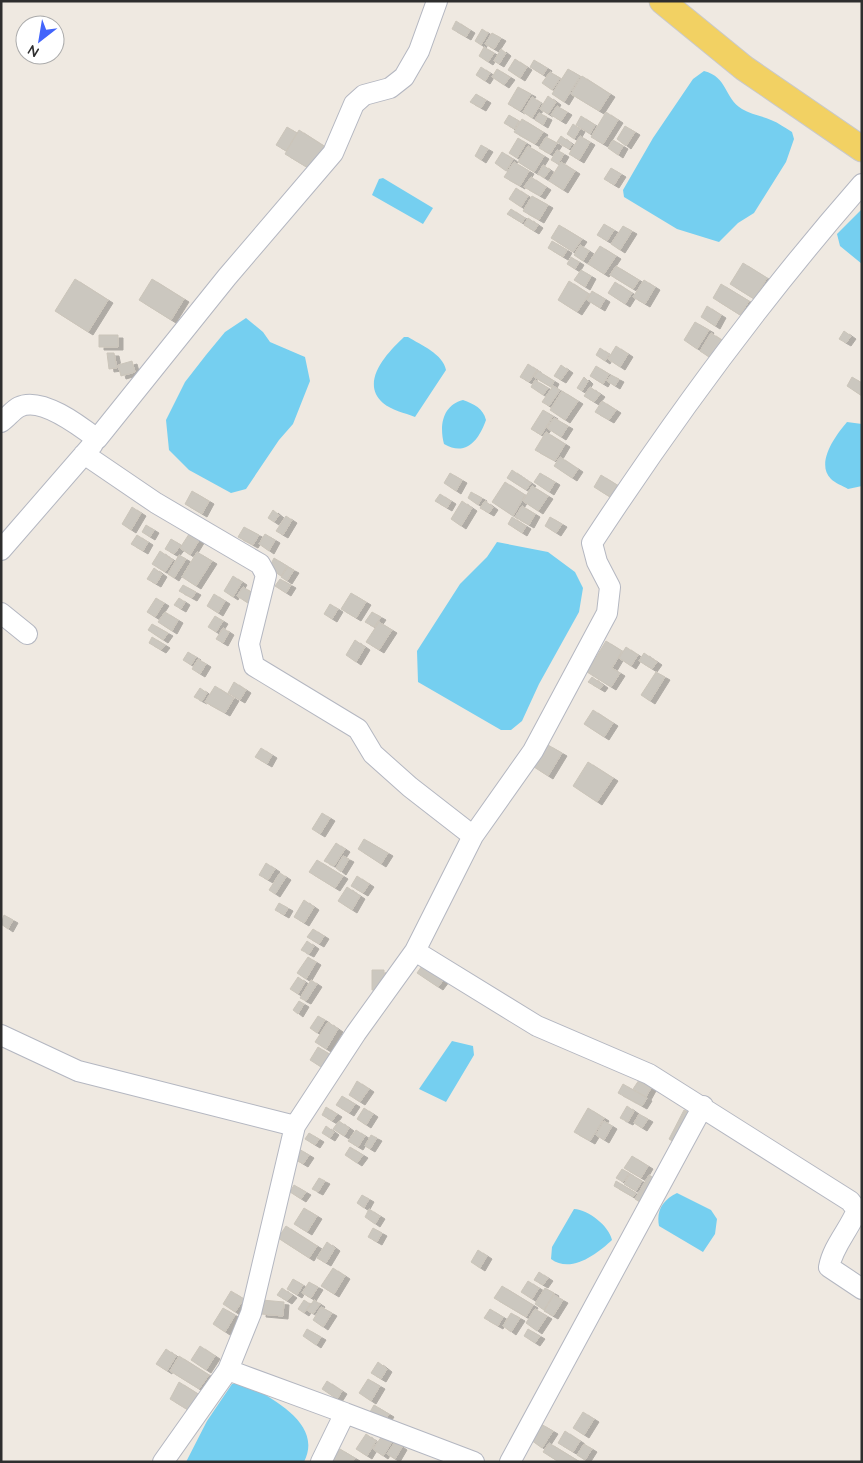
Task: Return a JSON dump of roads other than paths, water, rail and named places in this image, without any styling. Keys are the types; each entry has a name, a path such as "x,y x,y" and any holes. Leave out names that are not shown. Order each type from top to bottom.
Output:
{"main road":[{"path":"662,1 744,68 862,149"}],"street":[{"path":"1,550 84,454 228,277 334,152 354,104 364,95 390,88 404,78 419,51 437,1"},
{"path":"163,1462 228,1370 251,1313 295,1126 356,1033 416,951 473,836 533,750 607,613 610,588 597,562 592,543 644,463 805,249 862,184"},
{"path":"1,422 18,407 30,404 41,405 78,425 97,438"},
{"path":"84,454 156,503 260,564 266,575 249,644 254,666 358,730 373,754 410,787 473,836"},
{"path":"1,613 27,634"},
{"path":"416,951 537,1026 649,1074 703,1106 850,1201 856,1210 851,1224 831,1256 829,1267 862,1289"},
{"path":"1,1036 78,1071 295,1126"},
{"path":"510,1462 703,1106"},
{"path":"228,1370 474,1462"},
{"path":"321,1462 344,1413"}],"water":[{"path":"704,71 718,78 732,99 742,109 779,124 792,132 794,139 786,162 754,213 738,223 719,242 677,229 624,197 623,190 653,138 693,79"},
{"path":"383,178 433,208 423,224 372,195 379,179"},
{"path":"862,209 862,264 840,246 837,234"},
{"path":"246,318 263,332 270,342 305,357 310,381 293,424 279,440 246,489 231,493 189,470 169,450 166,420 185,382 206,355 225,332"},
{"path":"404,337 408,337 436,355 441,359 446,370 415,417 383,403 376,395 374,386 378,368"},
{"path":"463,400 478,407 483,412 486,420 480,434 471,444 459,449 452,448 444,444 442,430 444,417 451,406"},
{"path":"847,422 862,424 862,486 848,489 831,479 825,465 829,449"},
{"path":"497,542 548,552 575,572 583,588 579,612 539,684 522,721 511,730 501,730 418,682 417,651 460,584 487,557"},
{"path":"452,1041 473,1046 474,1055 446,1102 419,1089"},
{"path":"677,1193 711,1210 717,1219 715,1234 703,1252 659,1226 660,1210 664,1202"},
{"path":"574,1209 586,1212 603,1224 612,1240 599,1251 583,1260 567,1264 559,1263 551,1259 552,1247"},
{"path":"243,1382 279,1404 301,1424 307,1435 308,1448 304,1462 186,1462 207,1421 232,1384"}]}
